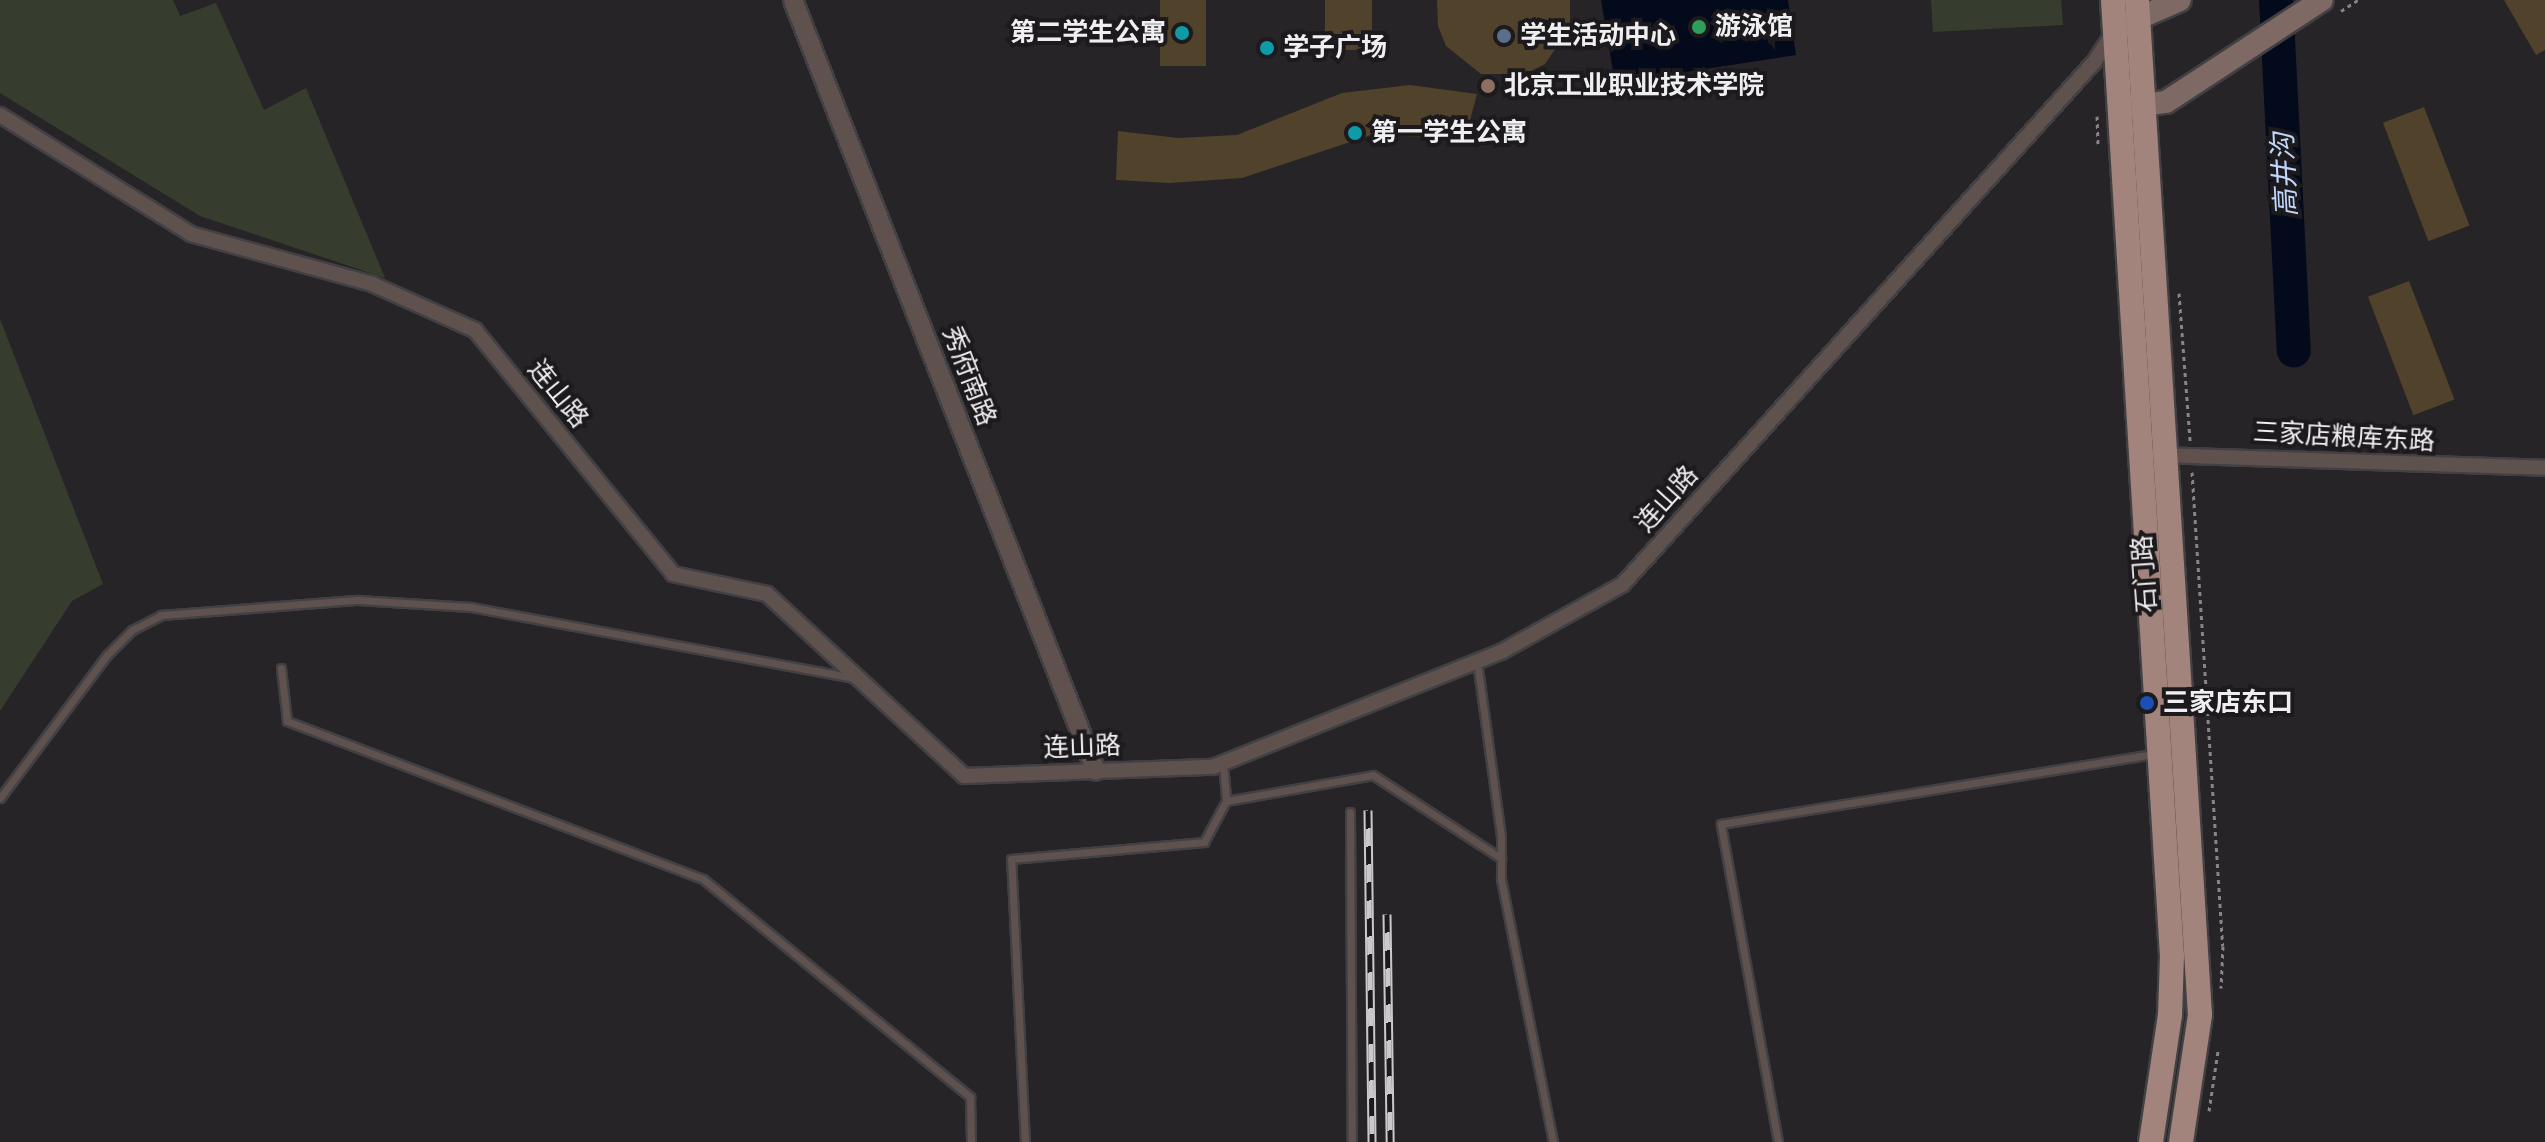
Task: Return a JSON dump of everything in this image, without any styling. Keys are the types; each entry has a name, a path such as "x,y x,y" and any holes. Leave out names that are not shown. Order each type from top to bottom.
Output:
{"highway":[{"name":"石门路","path":"2113,0 2131,107 2165,455 2174,752 2170,1015 2151,1142"},
{"name":"石门路","path":"2138,9 2131,107 2140,455 2200,1015 2181,1142"}],"main road":[{"path":"2117,28 2138,9 2180,0"},
{"path":"2131,107 2166,102 2316,4"}],"street":[{"name":"秀府南路","path":"793,0 1096,771"},
{"name":"连山路","path":"0,115 191,234 372,284 475,330 673,574 767,594 964,776 1096,771 1223,763 1477,661 1623,584 2095,61 2117,28"},
{"name":"三家店粮库东路","path":"2140,455 2545,468"}],"lane":[{"path":"0,798 107,655 132,630 161,615 358,600 471,607 855,678"},
{"path":"1477,661 1501,858 1553,1142"},
{"path":"281,668 287,721 703,879 970,1097 971,1142"},
{"path":"1778,1142 1721,824 2174,752"},
{"path":"1025,1142 1011,859 1204,842 1226,801 1223,763"},
{"path":"1226,801 1373,775 1501,858"},
{"path":"1350,812 1352,1142"}],"green space":[{"path":"0,0 173,0 180,16 216,3 264,110 306,88 385,278 200,216 0,93"},
{"path":"1931,0 2061,0 2063,25 1933,32"},
{"path":"0,319 103,584 72,601 0,711"}],"water":[{"name":"游泳馆","path":"1601,0 1788,0 1796,55 1615,83"}],"building":[{"name":"第二学生公寓","path":"1160,0 1206,0 1206,66 1160,66"},
{"path":"1325,0 1372,0 1372,50 1325,50"},
{"name":"学生活动中心","path":"1437,0 1570,0 1570,27 1545,64 1525,74 1481,74 1446,46 1438,26"},
{"path":"2504,0 2545,0 2545,50 2536,55"},
{"name":"第一学生公寓","path":"1410,85 1477,94 1465,139 1371,135 1242,178 1170,183 1116,180 1118,131 1178,138 1237,135 1342,93"},
{"path":"2424,107 2470,226 2428,241 2383,123"},
{"path":"2409,281 2455,400 2413,415 2368,297"}],"waterway":[{"name":"高井沟","path":"2276,0 2294,351"}],"railway":[{"path":"1368,810 1372,1142"},
{"path":"1387,914 1390,1142"}],"place":[{"name":"游泳馆","path":"1699,27"},
{"name":"第二学生公寓","path":"1182,33"},
{"name":"学生活动中心","path":"1504,36"},
{"name":"学子广场","path":"1267,48"},
{"name":"北京工业职业技术学院","path":"1488,86"},
{"name":"第一学生公寓","path":"1355,133"},
{"name":"三家店东口","path":"2147,703"}]}
